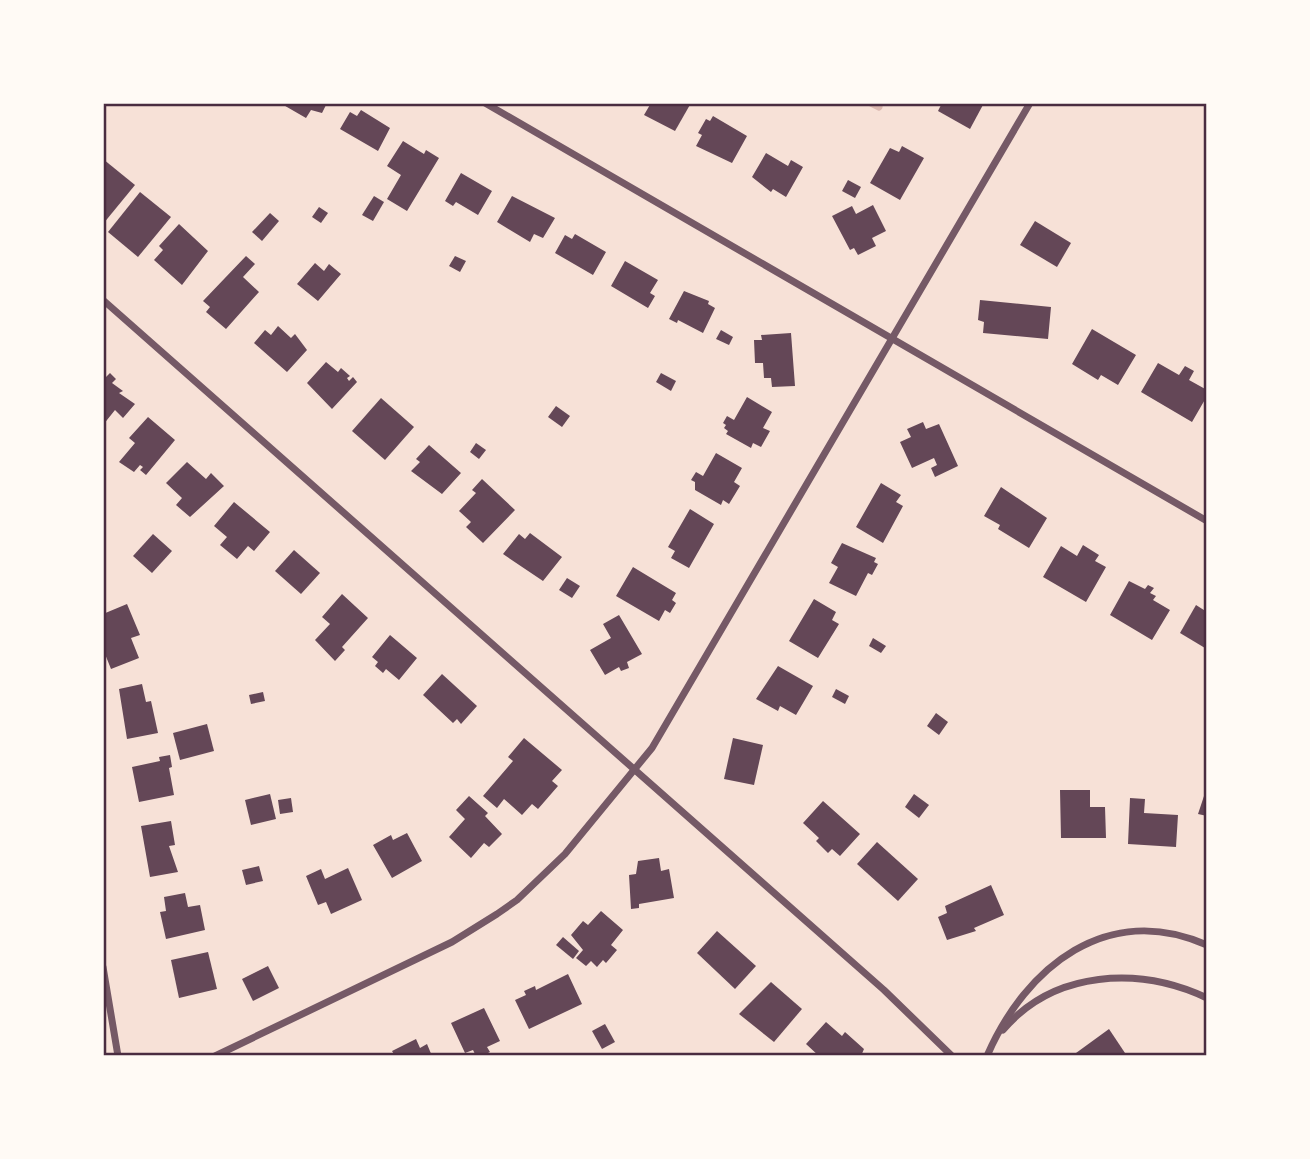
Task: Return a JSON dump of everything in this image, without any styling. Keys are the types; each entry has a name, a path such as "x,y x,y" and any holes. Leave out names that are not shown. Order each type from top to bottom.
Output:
{"street":[{"path":"485,103 1207,521"},
{"path":"215,1056 477,929 517,900 565,854 652,748 1030,103"},
{"path":"103,300 884,990 952,1056"},
{"path":"987,1056 1019,997 1061,958 1084,946 1131,930 1158,929 1207,945"},
{"path":"103,967 118,1056"},
{"path":"995,1038 1035,1001 1065,986 1093,979 1148,979 1171,983 1207,998"}],"building":[{"path":"280,103 327,103 322,113 311,110 306,118"},
{"path":"651,103 691,103 675,131 644,115"},
{"path":"942,103 984,103 970,129 938,111"},
{"path":"361,110 390,128 378,151 340,129 350,112 357,116"},
{"path":"713,116 747,136 732,163 696,146 702,135 698,133 706,119 710,121"},
{"path":"403,141 424,154 426,150 439,158 407,211 387,199 401,175 387,166"},
{"path":"902,146 924,158 900,200 870,183 890,148 899,152"},
{"path":"766,153 788,166 791,160 803,167 786,197 773,189 771,192 752,177"},
{"path":"103,159 135,185 103,224"},
{"path":"461,173 492,191 478,215 456,202 453,206 445,201"},
{"path":"848,180 861,187 855,198 842,191"},
{"path":"140,192 171,217 138,257 108,232"},
{"path":"374,196 384,202 373,221 362,215"},
{"path":"512,196 555,218 543,238 534,234 530,242 497,222"},
{"path":"873,205 886,231 872,238 876,246 858,255 854,248 850,250 832,216 852,206 856,214"},
{"path":"319,207 328,213 321,223 312,217"},
{"path":"270,213 279,221 262,241 252,232"},
{"path":"1035,221 1071,243 1057,267 1020,245"},
{"path":"179,224 208,251 182,285 154,260 163,250 159,246"},
{"path":"575,234 606,252 593,275 555,253 565,235 572,239"},
{"path":"246,256 255,264 243,277 259,292 226,329 206,312 210,307 203,301"},
{"path":"455,256 466,261 460,272 449,266"},
{"path":"625,261 658,280 650,293 655,296 648,308 611,286"},
{"path":"315,263 324,271 329,264 341,274 318,301 297,284"},
{"path":"684,291 709,301 708,304 715,308 703,333 678,320 677,323 669,319"},
{"path":"980,300 1051,307 1048,339 983,333 984,322 978,320"},
{"path":"278,326 291,338 295,334 307,350 287,372 254,343 265,330 271,335"},
{"path":"1092,329 1136,355 1118,385 1101,375 1098,380 1072,364"},
{"path":"721,330 733,337 729,345 716,339"},
{"path":"791,333 795,386 772,387 771,378 764,378 763,363 755,363 754,340 762,340 761,335"},
{"path":"326,362 338,372 341,368 350,376 347,378 349,381 353,377 357,382 332,409 307,383"},
{"path":"1158,363 1179,375 1185,366 1194,371 1189,380 1207,390 1207,396 1192,422 1141,392"},
{"path":"110,373 116,379 112,383 123,391 119,393 135,404 123,418 115,410 103,425 103,374 106,377"},
{"path":"661,373 676,381 671,391 656,382"},
{"path":"747,397 772,412 763,428 770,431 761,447 753,443 751,448 726,434 728,431 724,428 726,425 723,423 727,416 734,420"},
{"path":"381,398 414,427 385,460 352,431"},
{"path":"556,406 570,416 562,427 548,417"},
{"path":"148,417 175,440 146,475 140,470 143,467 140,465 134,472 119,462 135,443 129,438"},
{"path":"923,422 926,429 939,424 958,466 935,477 931,468 937,465 934,458 912,468 900,442 911,437 907,429"},
{"path":"476,443 486,450 479,459 470,452"},
{"path":"429,445 461,473 442,494 411,471 420,462 416,459"},
{"path":"716,453 742,468 734,482 740,486 729,504 723,500 721,505 695,490 695,482 691,480 696,472 703,476"},
{"path":"187,462 206,479 211,473 224,486 190,517 176,505 182,498 166,483"},
{"path":"482,479 515,510 483,543 466,527 471,522 459,511 476,493 472,490"},
{"path":"881,483 901,495 896,502 903,506 883,543 856,527"},
{"path":"1001,487 1047,518 1029,548 998,529 1000,525 984,516"},
{"path":"234,502 270,532 254,551 248,546 237,559 220,545 227,537 214,526"},
{"path":"690,509 714,524 689,568 671,558 675,551 668,547"},
{"path":"530,533 562,557 543,581 503,554 519,534 525,539"},
{"path":"153,534 172,551 152,573 133,556"},
{"path":"842,543 876,558 874,562 878,564 872,575 868,573 856,596 829,583 838,567 831,563"},
{"path":"1083,545 1099,555 1095,561 1106,567 1086,602 1043,577 1061,546 1077,556"},
{"path":"294,550 320,573 301,594 275,571"},
{"path":"633,567 676,593 672,600 676,603 670,613 665,610 659,621 616,596"},
{"path":"567,578 580,586 572,598 559,590"},
{"path":"1129,581 1145,589 1148,585 1154,588 1150,593 1156,596 1153,600 1170,610 1152,640 1110,615"},
{"path":"342,594 368,618 342,647 345,650 335,661 315,640 330,624 322,617"},
{"path":"814,599 836,612 832,620 839,624 818,658 789,641"},
{"path":"127,604 140,635 131,638 139,658 111,669 103,649 103,614"},
{"path":"1196,605 1207,612 1205,648 1180,633"},
{"path":"619,615 642,654 627,662 629,668 621,671 619,667 605,675 590,650 611,638 603,624"},
{"path":"390,635 417,658 399,680 386,669 383,673 375,666 378,662 372,657"},
{"path":"873,638 886,646 881,653 869,646"},
{"path":"778,666 813,686 796,715 780,706 778,711 756,699"},
{"path":"442,674 477,706 461,724 457,719 453,723 423,695"},
{"path":"142,684 146,702 151,701 158,733 127,739 119,689"},
{"path":"836,689 849,696 845,704 832,697"},
{"path":"263,692 265,701 251,704 249,695"},
{"path":"936,713 948,722 939,735 927,726"},
{"path":"207,724 214,751 180,760 173,733"},
{"path":"524,738 562,770 552,781 558,786 538,809 532,804 522,815 504,799 497,808 483,796 513,761 508,757"},
{"path":"733,738 763,745 754,785 724,779"},
{"path":"170,755 172,767 169,768 174,795 139,802 132,767 160,761 159,757"},
{"path":"1207,787 1207,816 1198,814"},
{"path":"1060,790 1090,790 1090,807 1105,807 1106,838 1061,838"},
{"path":"270,794 276,819 251,825 245,800"},
{"path":"914,794 929,805 919,818 905,807"},
{"path":"469,796 488,813 485,816 502,834 489,847 484,843 471,858 449,837 465,819 456,810"},
{"path":"291,798 293,812 280,814 278,800"},
{"path":"1130,798 1145,799 1144,813 1178,815 1176,847 1128,844"},
{"path":"823,801 860,834 840,856 832,849 828,853 816,841 819,838 803,823"},
{"path":"171,821 175,845 169,846 178,872 150,877 141,826"},
{"path":"407,833 422,861 392,878 373,845 391,835 393,840"},
{"path":"877,842 918,879 898,901 857,864"},
{"path":"659,858 661,871 669,869 674,898 639,904 639,908 631,909 629,875 636,874 638,861"},
{"path":"259,866 263,881 246,885 242,870"},
{"path":"348,868 362,900 331,914 326,902 318,905 306,876 321,869 325,879"},
{"path":"991,885 1004,915 974,928 976,931 947,940 938,917 947,913 945,906"},
{"path":"185,893 188,907 200,905 205,930 166,939 160,912 166,911 164,897"},
{"path":"601,911 623,930 611,945 617,950 606,963 603,960 597,967 591,961 586,966 576,958 583,950 571,935 583,921 588,925"},
{"path":"717,931 756,966 735,989 697,953"},
{"path":"563,937 579,951 573,959 556,945"},
{"path":"208,952 217,989 179,998 171,960"},
{"path":"268,966 279,988 253,1001 242,979"},
{"path":"568,974 582,1004 529,1029 515,1000 526,995 524,991 535,986 536,990"},
{"path":"771,982 802,1009 774,1042 739,1014"},
{"path":"484,1008 500,1041 487,1047 490,1052 482,1056 476,1056 473,1050 465,1053 451,1023"},
{"path":"826,1022 842,1036 845,1032 864,1049 861,1056 819,1056 806,1044"},
{"path":"605,1024 615,1042 602,1049 592,1031"},
{"path":"1109,1029 1127,1056 1078,1056 1076,1053"},
{"path":"416,1039 420,1048 427,1044 432,1056 395,1056 392,1051"}],"waterway":[{"path":"871,103 879,107"}]}
